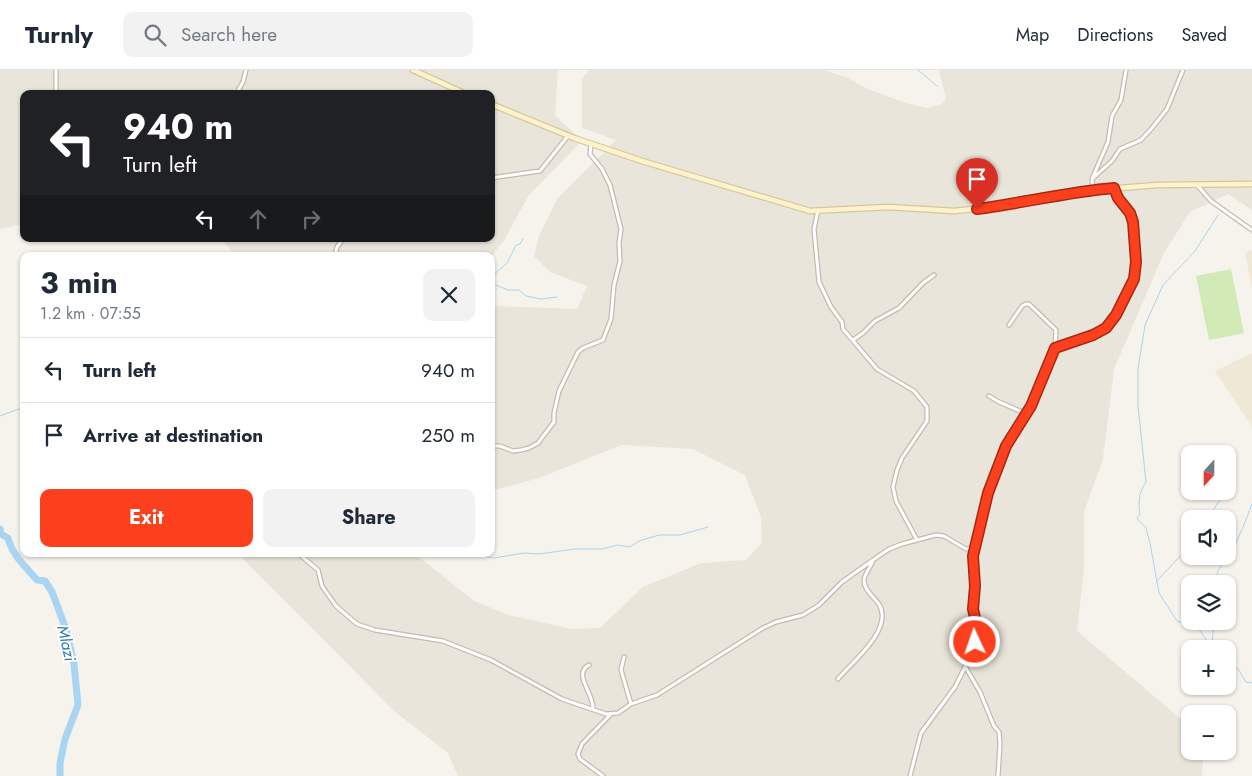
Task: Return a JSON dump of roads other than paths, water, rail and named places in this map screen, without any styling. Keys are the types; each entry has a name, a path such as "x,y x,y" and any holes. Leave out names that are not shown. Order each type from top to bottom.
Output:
{"street":[{"path":"56,70 56,90"},
{"path":"238,90 246,70"},
{"path":"413,70 451,90"},
{"path":"1093,190 1092,179 1108,142 1112,116 1121,100 1126,70"},
{"path":"1092,179 1112,161 1120,149 1141,140 1152,128 1167,109 1184,70"},
{"path":"495,106 568,136 801,209 888,207 941,211 962,210 993,207 1055,195 1114,188 1158,185 1252,184"},
{"path":"495,177 540,171 568,136"},
{"path":"495,446 513,451 529,448 538,443 554,422 554,411 559,391 578,352 603,340 611,319 613,290 620,261 619,243 621,226 608,179 590,154 592,144"},
{"path":"1197,184 1211,201 1252,230"},
{"path":"1055,348 1093,335 1106,328 1116,315 1134,279 1136,262 1133,222 1130,213 1118,198 1114,188"},
{"path":"818,210 814,229 819,282 831,307 842,322 844,329 878,369 914,391 927,407 927,421 900,463 893,487 896,501 917,540"},
{"path":"853,340 863,333 875,320 903,304 923,283 934,275"},
{"path":"910,776 921,733 948,697 965,667 975,642 977,630 973,609 975,586 973,556 988,490 1010,437 1027,414 1055,348 1056,330 1029,304 1022,306 1009,325"},
{"path":"989,396 1027,414"},
{"path":"604,776 580,759 578,754 582,744 610,715 618,713 631,704 657,695 763,628 776,622 803,615 819,605 842,582 889,549 936,535 944,536 964,548 972,548 975,543"},
{"path":"303,557 318,570 321,582 336,606 357,624 375,630 443,641 496,662 562,699 610,715"},
{"path":"838,679 872,641 880,629 883,611 864,583 864,576 872,566 872,560"},
{"path":"624,657 621,670 631,704"},
{"path":"589,664 582,672 593,709"},
{"path":"965,667 980,692 994,726 999,732 998,776"}],"waterway":[{"path":"918,70 937,86"},
{"path":"1207,640 1198,628 1177,621 1159,593 1146,528 1137,518 1140,514 1140,493 1146,482 1138,406 1138,369 1145,325 1163,285 1195,251 1218,215"},
{"path":"495,274 507,263 516,245 520,244 523,239"},
{"path":"495,285 508,290 519,290 526,296 541,299 557,297"},
{"path":"0,416 20,408"},
{"path":"1213,510 1220,500"},
{"path":"1217,575 1235,545 1252,504"},
{"path":"488,557 494,558 524,553 539,554 575,549 602,549 618,545 630,547 639,541 659,535 680,535 708,527"},
{"name":"Mlazi","path":"0,529 1,534 8,538 13,550 24,565 37,580 45,581 52,592 66,629 74,664 78,705 65,739 60,763 60,776"},
{"path":"1156,582 1181,555"},
{"path":"1212,640 1213,630"},
{"path":"1236,668 1246,682 1252,683"}]}
